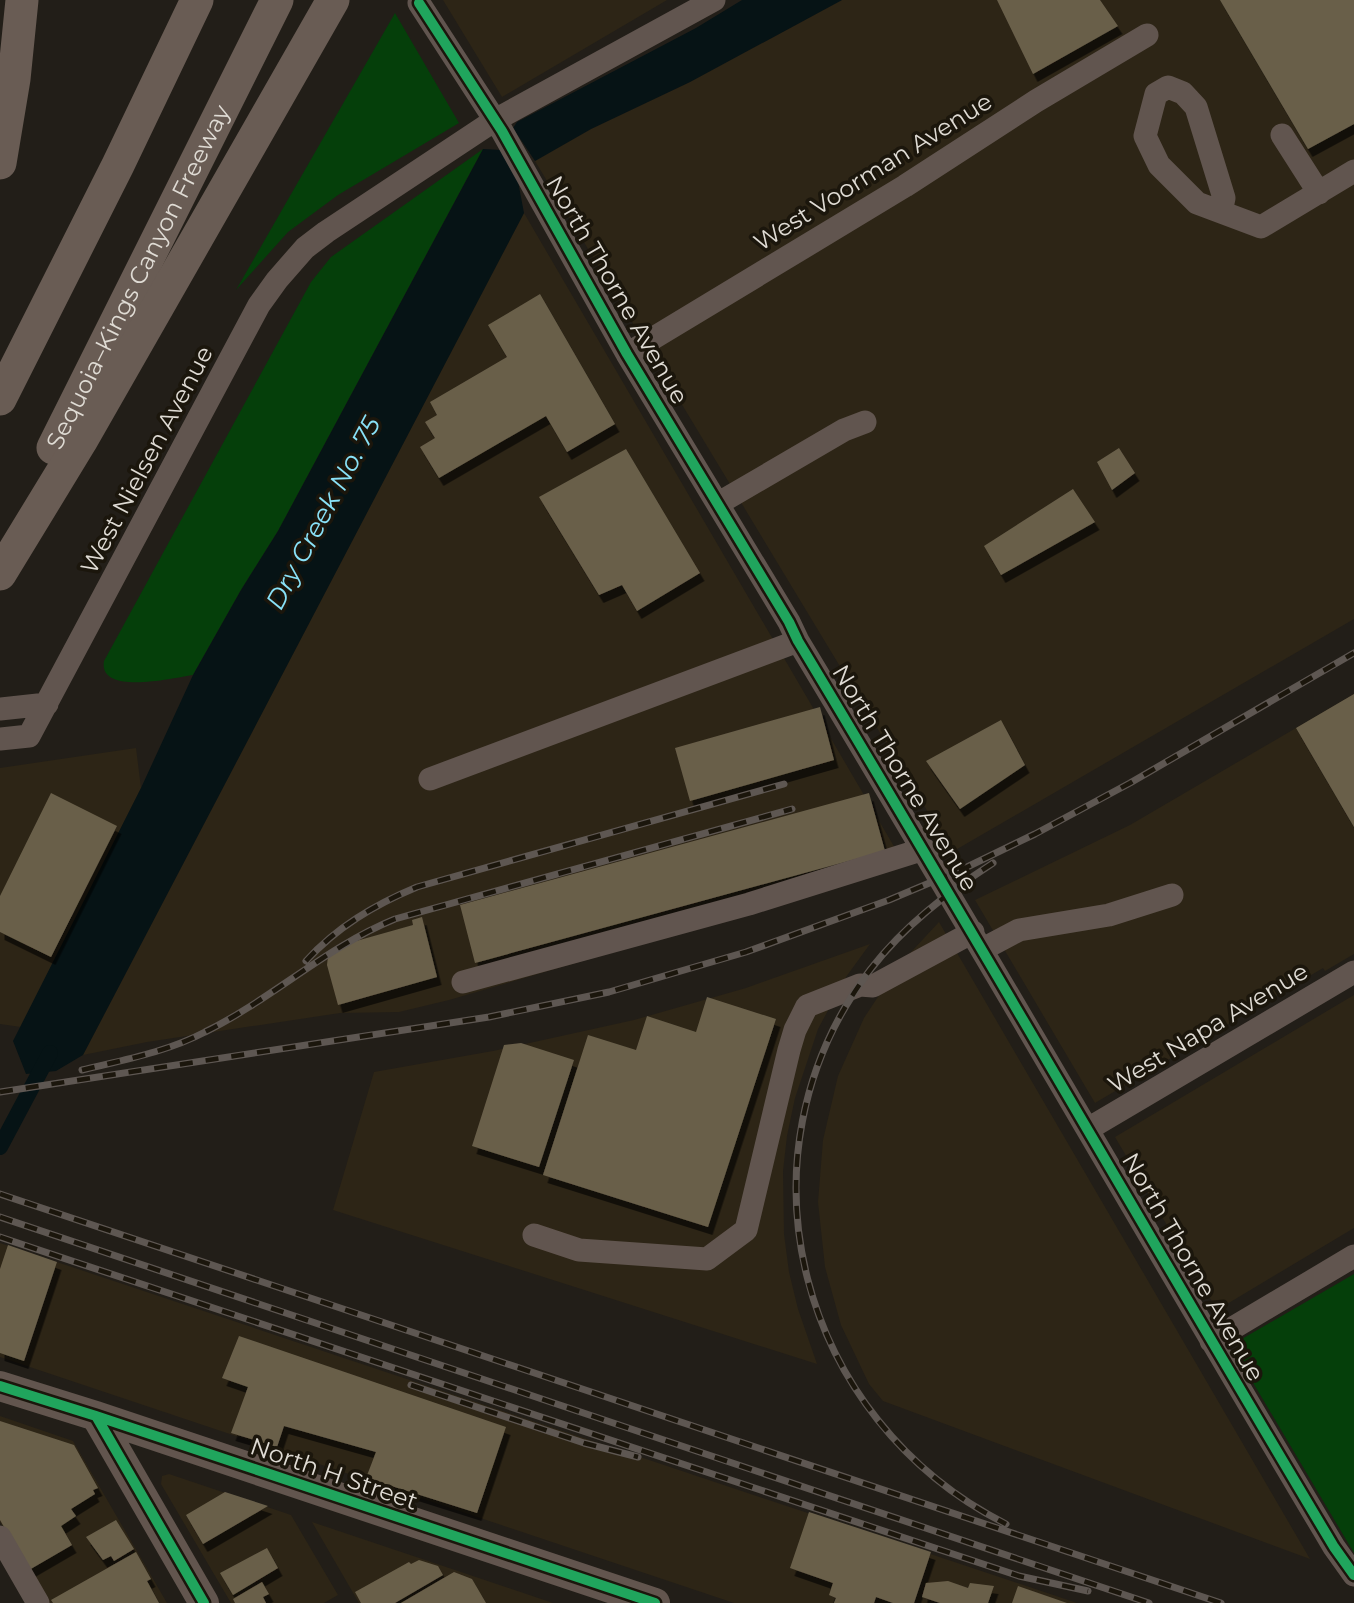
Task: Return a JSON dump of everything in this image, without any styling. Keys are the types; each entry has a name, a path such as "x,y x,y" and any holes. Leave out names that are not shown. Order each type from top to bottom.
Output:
{"highway":[{"path":"0,163 14,79 22,0"},
{"path":"0,399 118,165 197,0"},
{"name":"Sequoia–Kings Canyon Freeway","path":"0,554 277,0"},
{"path":"0,574 81,441 200,229 320,0"},
{"path":"200,229 271,111 333,0"}],"main road":[{"name":"North H Street","path":"0,1386 654,1603"},
{"path":"96,1416 204,1603"}],"street":[{"path":"499,126 714,0"},
{"name":"North Thorne Avenue","path":"419,3 499,126 627,354 719,503 798,641 978,940 1211,1341 1334,1547 1354,1575"},
{"name":"West Voorman Avenue","path":"627,354 905,186 1036,101 1147,35"},
{"path":"1221,212 1224,198 1196,107 1183,93 1168,87 1156,94 1145,136 1159,165 1197,203 1221,212 1261,227 1350,178"},
{"name":"West Nielsen Avenue","path":"0,739 29,736 259,305 277,280 306,248 499,126"},
{"path":"1282,135 1319,193"},
{"path":"719,503 844,430 865,422"},
{"path":"430,779 798,641"},
{"path":"0,709 47,704"},
{"path":"463,982 749,904 923,849"},
{"path":"534,1235 579,1250 707,1259 746,1230 789,1050 807,1006 860,985 873,986 978,940 1019,930 1109,915 1172,895"},
{"name":"West Napa Avenue","path":"1088,1129 1354,972"},
{"path":"1211,1341 1354,1256"},
{"path":"0,1537 38,1603"}],"shaded area":[{"path":"443,0 667,0 502,97"},
{"path":"842,0 1354,0 1354,619 952,852 535,161 591,129 690,82"},
{"path":"524,213 899,855 713,923 449,1000 399,1012 340,1013 147,1042 83,1055"},
{"path":"1354,694 1354,954 1325,971 1323,968 1095,1103 975,900 1130,825"},
{"path":"136,748 141,788 21,1027 0,1024 0,768"},
{"path":"939,922 1310,1559 883,1401 869,1384 841,1325 825,1267 818,1202 823,1140 838,1076 864,1018 899,965"},
{"path":"870,944 846,977 818,1029 795,1098 787,1136 783,1171 784,1234 789,1272 798,1309 817,1364 333,1210 374,1072 493,1051 634,1020 746,988"},
{"path":"1354,995 1354,1228 1217,1310 1115,1137"},
{"path":"0,1243 1077,1603 734,1603 0,1357"},
{"path":"0,1416 73,1441 167,1603 47,1603 0,1522"},
{"path":"169,1474 291,1515 338,1595 324,1603 231,1603 161,1484 162,1476"},
{"path":"312,1522 452,1569 553,1603 359,1603"}],"green space":[{"path":"395,13 459,123 338,195 288,232 236,290"},
{"path":"483,149 278,531 193,675 139,682 124,682 113,678 105,672 104,661 311,282 331,257"},
{"path":"1354,1274 1354,1553 1236,1354 1240,1340"}],"water":[{"path":"742,0 842,0 690,82 591,129 535,161 513,128 517,122 696,28"},
{"path":"483,149 502,150 517,176 524,213 83,1055 56,1071 26,1074 13,1041 141,788 193,675 278,531"}],"building":[{"path":"997,0 1100,0 1118,26 1033,74"},
{"path":"1220,0 1354,0 1354,124 1308,149"},
{"path":"540,294 615,424 567,452 546,416 439,478 420,447 435,438 425,422 437,415 430,402 507,357 488,325"},
{"path":"1119,448 1135,473 1112,490 1097,462"},
{"path":"626,449 700,573 637,611 622,585 599,595 539,497"},
{"path":"1073,489 1095,522 1001,575 984,546"},
{"path":"1354,694 1354,827 1296,728"},
{"path":"820,707 834,760 690,801 675,748"},
{"path":"1001,720 1025,765 960,809 926,761"},
{"path":"51,793 117,826 51,957 0,932 0,896"},
{"path":"869,793 885,851 475,963 460,905"},
{"path":"422,917 437,977 338,1005 327,965 328,956 349,943 413,925 412,920"},
{"path":"707,997 776,1019 708,1227 543,1175 588,1035 636,1050 647,1016 696,1032"},
{"path":"521,1043 574,1060 539,1167 472,1146 504,1045"},
{"path":"8,1245 57,1262 24,1361 0,1353 0,1269"},
{"path":"239,1336 506,1427 477,1513 366,1478 376,1452 284,1426 277,1447 231,1433 248,1387 222,1378"},
{"path":"0,1421 74,1445 98,1488 93,1490 95,1494 71,1509 76,1516 61,1526 72,1545 29,1570 0,1520"},
{"path":"225,1492 268,1506 203,1544 186,1515"},
{"path":"809,1512 931,1552 914,1603 893,1603 876,1597 874,1603 834,1603 836,1598 829,1595 833,1583 790,1568"},
{"path":"116,1520 134,1549 114,1561 111,1556 103,1560 86,1537"},
{"path":"267,1548 278,1568 233,1595 220,1573"},
{"path":"136,1552 151,1579 147,1581 159,1603 53,1603 51,1600"},
{"path":"419,1560 438,1566 443,1575 395,1603 361,1603 355,1592 409,1562 411,1564"},
{"path":"454,1572 472,1579 486,1603 401,1603"},
{"path":"948,1581 968,1588 970,1583 994,1586 988,1603 940,1603 922,1597 926,1583"},
{"path":"262,1582 269,1594 263,1597 266,1603 235,1603 233,1599"},
{"path":"1018,1586 1067,1603 1012,1603"}],"waterway":[{"name":"Dry Creek No. 75","path":"0,1147 50,1053"}],"railway":[{"path":"0,1092 489,1017 609,992 746,952 889,900 965,868 1035,834 1130,783 1354,653"},
{"path":"306,961 330,938 357,918 417,887 784,784"},
{"path":"82,1070 160,1050 205,1032 230,1019 322,958 395,919 792,809"},
{"path":"993,863 927,911 897,939 870,970 827,1044 802,1121 796,1200 808,1278 835,1353 878,1420 935,1478 1006,1524"},
{"path":"0,1194 1221,1603"},
{"path":"0,1217 1149,1603"},
{"path":"0,1237 1019,1576 1088,1591"},
{"path":"411,1385 584,1443 638,1457"}],"cycle path":[{"path":"419,3 502,131 627,354 789,622 1334,1547 1354,1575"},
{"path":"0,1386 655,1603"},
{"path":"96,1416 204,1603"}]}
